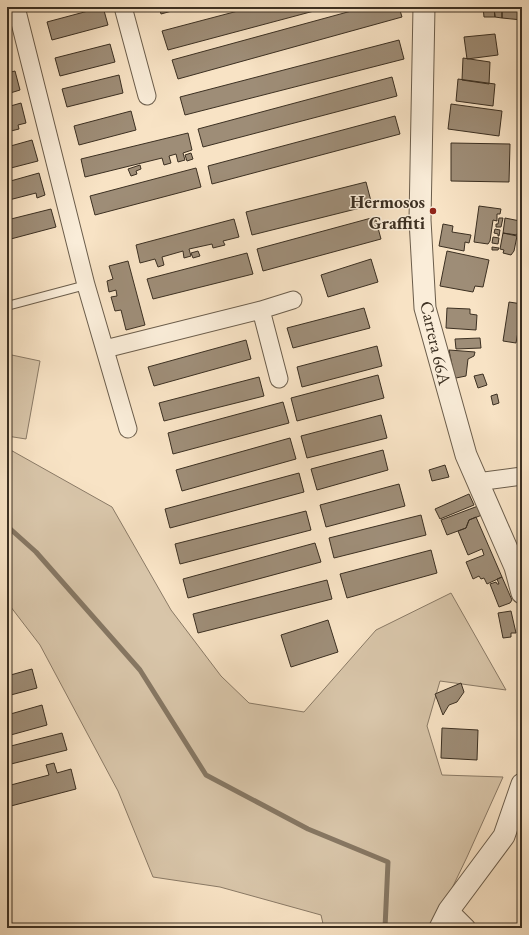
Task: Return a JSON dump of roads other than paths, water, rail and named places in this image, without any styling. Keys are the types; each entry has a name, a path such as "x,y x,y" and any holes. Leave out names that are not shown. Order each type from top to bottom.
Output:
{"street":[{"path":"123,7 147,96"},
{"name":"Carrera 66A","path":"424,7 420,220 425,308 466,455 515,567 522,592"},
{"path":"14,17 86,285 128,429"},
{"path":"105,349 261,310 293,300"},
{"path":"261,310 279,379"},
{"path":"477,482 522,476"},
{"path":"467,928 445,919 504,836 522,784"}],"lane":[{"path":"7,306 86,285"}],"waterway":[{"path":"7,526 36,552 140,670 206,775 308,829 388,862 385,928"}],"place":[{"name":"Hermosos Graffiti","path":"433,211"}]}
